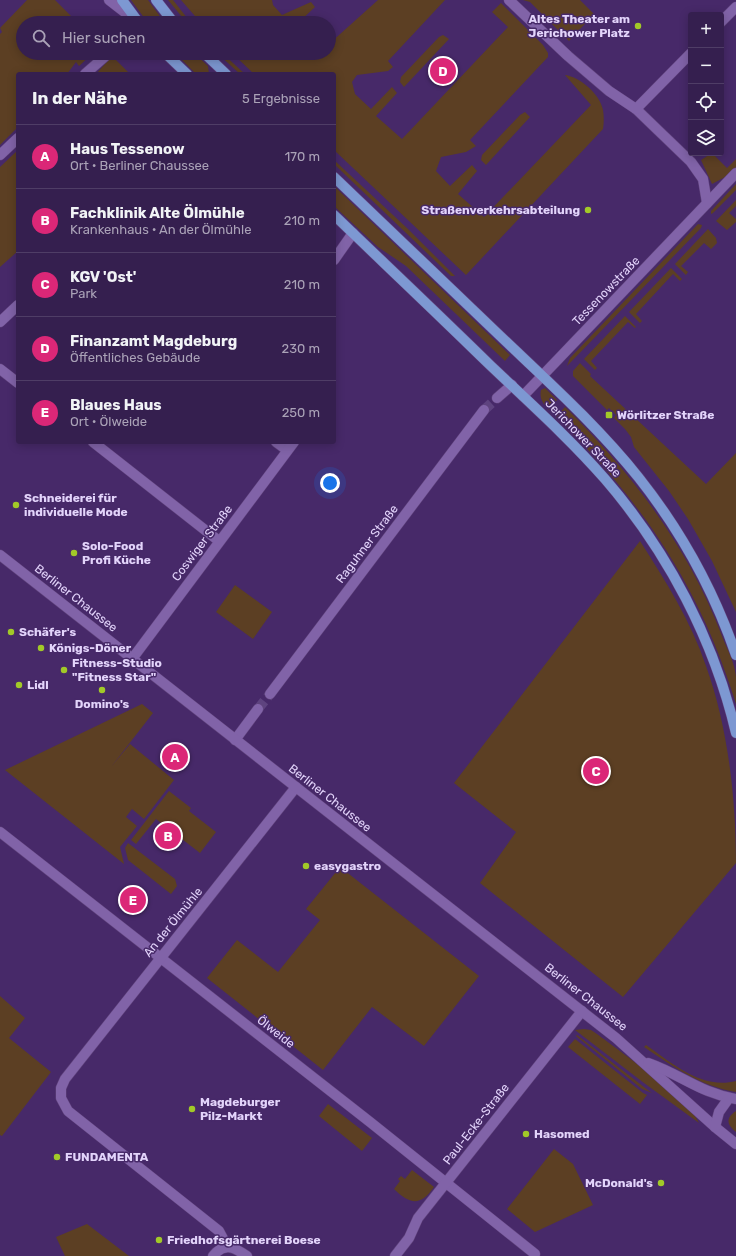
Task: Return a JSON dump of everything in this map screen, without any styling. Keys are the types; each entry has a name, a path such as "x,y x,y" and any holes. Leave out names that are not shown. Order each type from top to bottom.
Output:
{"main road":[{"path":"122,0 133,16"},
{"path":"156,0 169,16"},
{"path":"172,60 185,72"},
{"path":"211,60 224,72"},
{"name":"Jerichower Straße","path":"336,179 542,376 612,447 638,477 671,522 711,593 736,655"},
{"name":"Jerichower Straße","path":"336,217 572,444 605,479 630,510 660,553 682,591 704,636 727,698 736,733"}],"street":[{"path":"110,0 129,16"},
{"path":"509,0 578,65 609,91 636,109 698,170 704,182 707,203"},
{"path":"724,19 736,7"},
{"path":"636,109 688,56"},
{"path":"87,72 101,60"},
{"path":"0,155 16,140"},
{"name":"Tessenowstraße","path":"523,396 736,173"},
{"path":"336,257 353,234"},
{"path":"0,322 16,307"},
{"path":"0,369 16,381"},
{"path":"497,398 512,385"},
{"name":"Raguhner Straße","path":"270,694 484,410"},
{"path":"96,444 219,541"},
{"path":"279,444 287,450"},
{"name":"Coswiger Straße","path":"132,659 292,444"},
{"name":"Berliner Chaussee","path":"0,555 582,1011 644,1062 715,1127 736,1144"},
{"path":"235,740 258,709"},
{"name":"An der Ölmühle","path":"227,1246 218,1231 68,1111 62,1102 61,1093 63,1084 70,1072 296,787"},
{"name":"Ölweide","path":"0,832 535,1254"},
{"name":"Paul-Ecke-Straße","path":"395,1256 409,1238 418,1218 582,1011"},
{"name":"Berliner Chaussee","path":"644,1062 663,1068 694,1086 733,1098 719,1112 715,1127"},
{"path":"213,1256 217,1251 227,1246 237,1249 247,1256"}],"shaded area":[{"path":"27,0 55,0 71,16 16,16 16,60 85,60 79,66 76,62 68,72 16,72 16,129 0,145 0,34 2,32 0,28"},
{"path":"131,0 148,0 160,16 143,16"},
{"path":"168,0 173,0 186,16 181,16"},
{"path":"181,0 272,0 273,5 282,15 311,2 315,7 305,16 195,16"},
{"path":"378,0 445,0 388,61 393,67 388,71 357,75 352,82 355,94 371,109 392,87 397,93 376,116 402,139 508,27 492,12 501,3 543,45 548,53 548,57 470,140 476,146 466,152 441,157 436,171 450,186 472,165 477,171 458,194 484,217 591,105 565,75 577,79 594,92 603,110 603,129 466,275 336,152 336,72 252,72 239,60 336,60 336,38"},
{"path":"523,0 580,0 594,14 569,41 530,2"},
{"path":"443,35 449,39 404,87 400,82 401,77 439,37"},
{"path":"108,60 116,60 128,72 98,72"},
{"path":"182,60 202,60 208,66 209,72 194,72"},
{"path":"225,60 230,60 243,72 238,72"},
{"path":"525,112 530,117 486,165 481,160 482,155 520,115"},
{"path":"16,152 16,253 0,267 0,167"},
{"path":"707,156 715,156 727,168 736,159 736,167 727,176 712,184 701,160"},
{"path":"336,162 408,229 455,276 451,276 336,166"},
{"path":"736,184 736,190 711,214 711,211"},
{"path":"336,188 510,355 505,361 406,266 378,247 336,208"},
{"path":"736,200 736,206 729,213 736,219 736,222 727,230 716,221"},
{"path":"698,224 702,225 701,228 567,366 570,358"},
{"path":"708,229 716,238 717,243 711,249 704,243 681,266 688,272 686,275 675,264"},
{"path":"671,268 682,279 680,281 673,274 636,314 642,321 640,323 629,312"},
{"path":"625,316 636,327 635,328 628,322 591,361 597,368 595,370 584,359"},
{"path":"580,363 591,374 590,376 706,484 736,453 736,612 712,561 688,519 669,491 634,447 631,437 614,418 616,415 609,408 607,410 573,376 573,371"},
{"path":"545,388 557,400 549,410 541,398 541,390"},
{"path":"565,407 590,432 635,485 656,513 693,572 709,604 732,661 736,677 736,704 705,622 686,584 665,548 642,514 616,481 556,417"},
{"path":"640,541 668,586 693,633 714,689 729,763 736,839 736,863 623,997 480,883 516,832 454,783"},
{"path":"235,585 272,612 253,639 216,612"},
{"path":"142,704 153,713 111,767 130,744 174,780 144,819 132,809 126,817 137,826 120,847 124,864 5,770"},
{"path":"169,791 191,808 189,811 216,832 200,853 156,819 136,844 131,840"},
{"path":"128,843 175,879 177,886 171,894 128,860 125,848"},
{"path":"340,867 479,976 424,1046 372,1007 323,1070 207,978 237,940 278,972 320,920 306,909"},
{"path":"0,996 25,1018 9,1038 51,1072 2,1136 0,1135"},
{"path":"575,1030 591,1030 597,1034 669,1089 683,1102 699,1123"},
{"path":"577,1035 652,1093 642,1089 576,1036"},
{"path":"575,1039 647,1095 640,1104 568,1047"},
{"path":"646,1045 677,1067 699,1078 711,1082 723,1083 736,1081 736,1092 711,1085 688,1075 644,1047"},
{"path":"328,1104 372,1138 362,1151 319,1116"},
{"path":"736,1111 736,1132 728,1122 730,1116"},
{"path":"554,1149 573,1164 593,1205 535,1232 507,1209"},
{"path":"412,1170 434,1187 425,1198 415,1201 405,1198 394,1189 400,1181 398,1179 401,1176 405,1179"},
{"path":"87,1224 129,1256 65,1256 56,1237"}],"tunnel":[{"path":"484,410 497,398"},
{"path":"258,709 270,694"}],"place":[{"name":"Altes Theater am Jerichower Platz","path":"638,26"},
{"name":"Finanzamt Magdeburg","path":"443,71"},
{"name":"Straßenverkehrsabteilung","path":"588,210"},
{"name":"Wörlitzer Straße","path":"609,415"},
{"name":"Schneiderei für individuelle Mode","path":"16,505"},
{"name":"Solo-Food Profi Küche","path":"74,553"},
{"name":"Schäfer's","path":"11,632"},
{"name":"Königs-Döner","path":"41,648"},
{"name":"Fitness-Studio \"Fitness Star\"","path":"64,670"},
{"name":"Lidl","path":"19,685"},
{"name":"Domino's","path":"102,690"},
{"name":"Haus Tessenow","path":"175,757"},
{"name":"KGV 'Ost'","path":"596,771"},
{"name":"Fachklinik Alte Ölmühle","path":"168,836"},
{"name":"easygastro","path":"306,866"},
{"name":"Blaues Haus","path":"133,900"},
{"name":"Magdeburger Pilz-Markt","path":"192,1109"},
{"name":"Hasomed","path":"526,1134"},
{"name":"FUNDAMENTA","path":"57,1157"},
{"name":"McDonald's","path":"661,1183"},
{"name":"Friedhofsgärtnerei Boese","path":"159,1240"}]}
